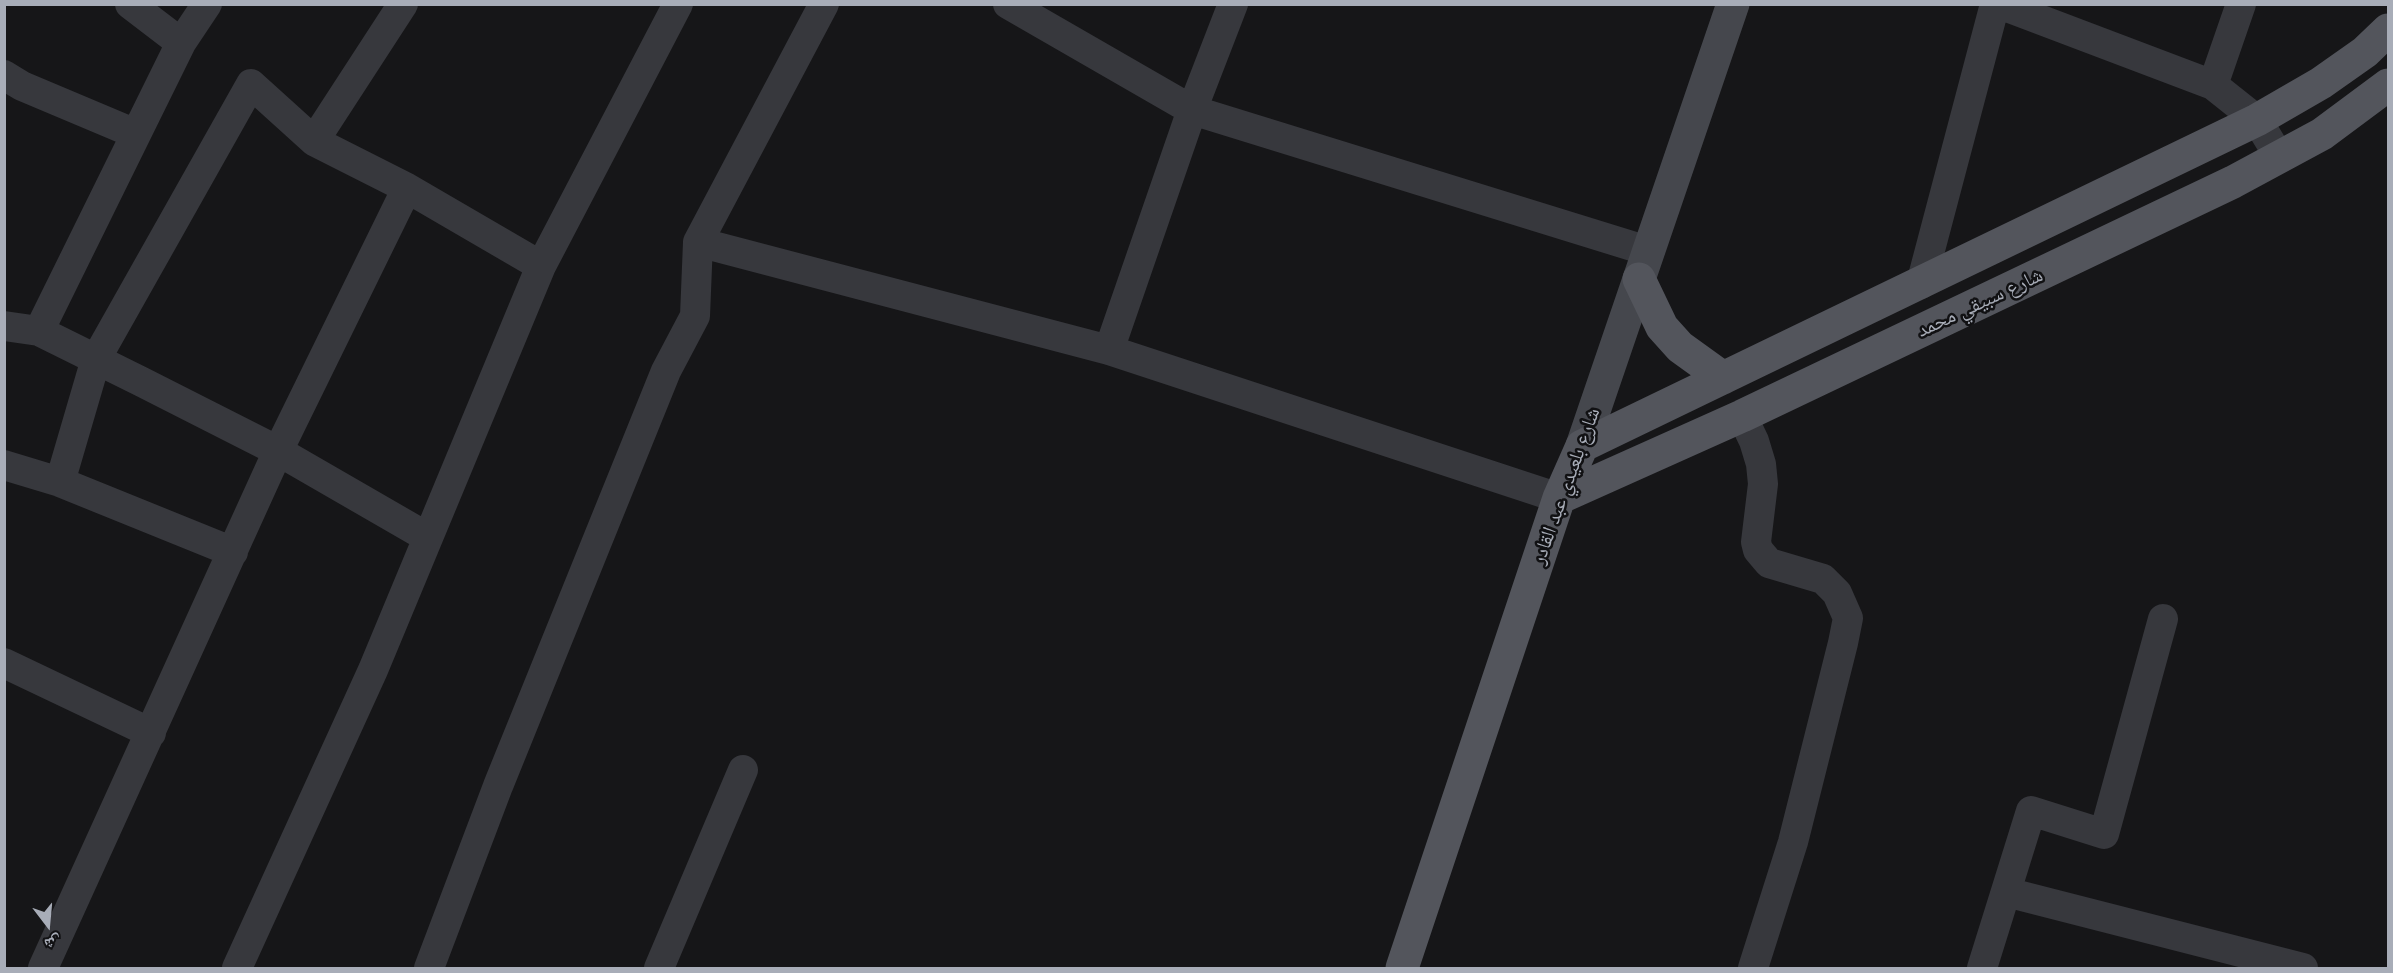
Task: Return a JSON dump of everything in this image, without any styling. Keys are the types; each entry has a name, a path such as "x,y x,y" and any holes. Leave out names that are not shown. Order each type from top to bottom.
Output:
{"main road":[{"name":"شارع بلعيدي عبد القادر","path":"1402,969 1559,498 1582,446 1733,4"},
{"path":"1582,446 2257,120 2321,83 2365,52 2388,30"},
{"name":"شارع سبيقي محمد","path":"1559,498 1743,416 2280,158 2322,134 2388,85"},
{"path":"1643,265 1662,327 1680,346 1723,378"}],"street":[{"path":"130,4 181,43"},
{"path":"39,331 181,43 207,4"},
{"path":"314,141 403,4"},
{"path":"237,969 373,670 541,266 678,4"},
{"path":"429,969 498,786 662,382 694,316 698,242 825,4"},
{"path":"1008,4 1192,110 1643,265"},
{"path":"1109,350 1192,110 1233,4"},
{"path":"1921,284 1997,4 2213,85 2257,120 2280,158"},
{"path":"2213,85 2241,4"},
{"path":"4,75 22,86 136,134"},
{"path":"60,482 96,359 251,84 314,141 407,188 541,266"},
{"path":"43,969 278,452 407,188"},
{"path":"698,242 1109,350 1559,498"},
{"path":"4,327 39,331 96,359 278,452 427,537"},
{"path":"1743,416 1761,464 1763,484 1756,542 1758,550 1769,563 1823,579 1838,593 1848,618 1793,842 1753,969"},
{"path":"4,465 60,482 233,552"},
{"path":"1982,969 2031,811 2104,834 2163,619"},
{"path":"4,663 151,733"},
{"path":"658,969 743,770"},
{"path":"2006,892 2303,969"}]}
